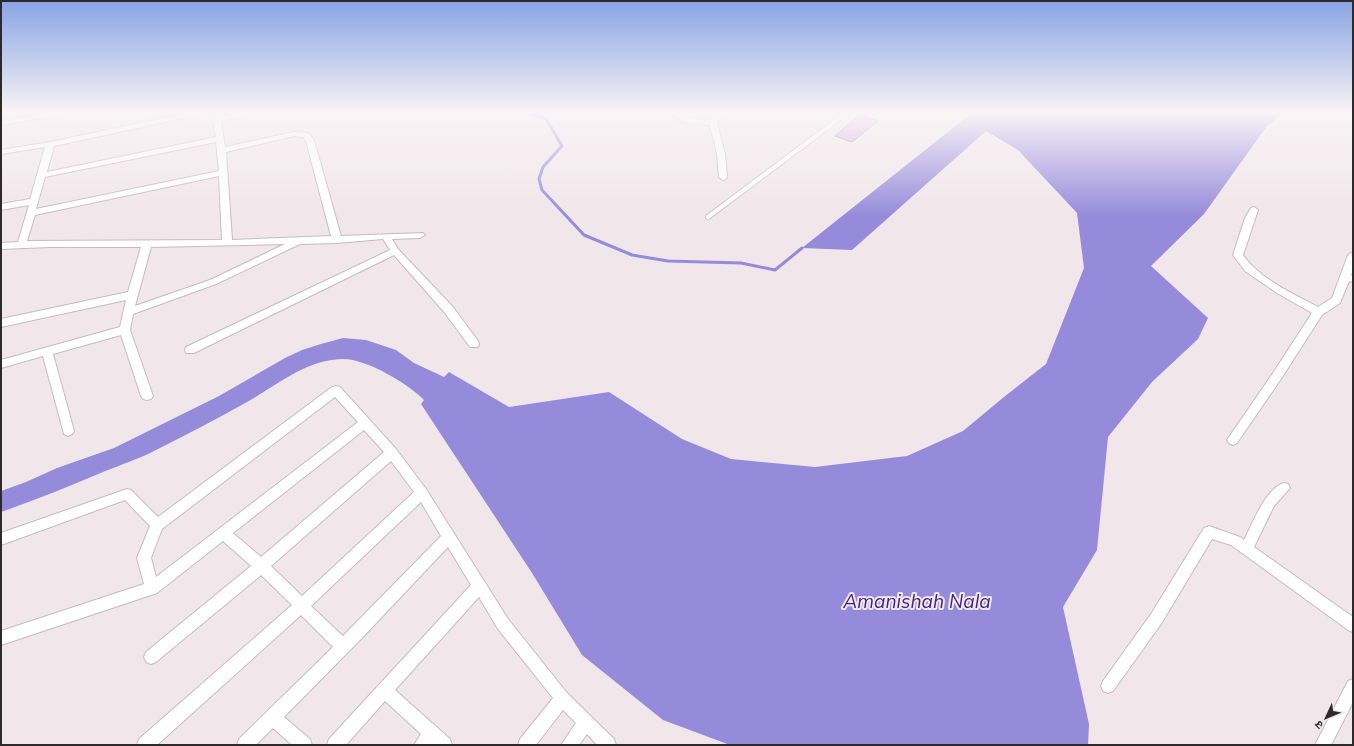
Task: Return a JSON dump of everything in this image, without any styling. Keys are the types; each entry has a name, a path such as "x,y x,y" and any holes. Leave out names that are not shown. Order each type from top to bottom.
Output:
{"street":[{"path":"1,152 33,147"},
{"path":"22,244 49,147"},
{"path":"42,175 181,147"},
{"path":"221,147 227,242"},
{"path":"222,150 236,147"},
{"path":"312,147 336,240"},
{"path":"719,147 723,177"},
{"path":"31,213 223,173"},
{"path":"1,207 34,201"},
{"path":"1254,210 1238,255 1248,269 1281,291 1318,312"},
{"path":"1,246 22,244 147,244 300,241 420,235"},
{"path":"386,236 395,251 449,310 474,344"},
{"path":"128,312 213,282 300,241"},
{"path":"147,244 128,312 125,330 147,396"},
{"path":"190,350 395,251"},
{"path":"1233,440 1277,376 1318,312 1336,300 1350,278 1353,255"},
{"path":"1,323 133,295"},
{"path":"1,364 125,330"},
{"path":"47,351 68,431"},
{"path":"152,588 144,558 157,525 336,390 392,453 422,493 503,624 562,698 608,745"},
{"path":"1,638 152,588 366,423"},
{"path":"151,657 261,566 392,453"},
{"path":"1246,549 1270,502 1284,488"},
{"path":"145,745 301,606 422,493"},
{"path":"1,539 127,494 157,525"},
{"path":"223,532 261,566 343,646"},
{"path":"1108,686 1156,619 1209,532 1235,541 1353,625"},
{"path":"245,745 449,537"},
{"path":"335,745 480,586"},
{"path":"1323,745 1353,686"},
{"path":"384,690 427,740 444,745"},
{"path":"526,745 562,698"},
{"path":"273,717 304,745"},
{"path":"569,745 586,722"}],"lane":[{"path":"708,217 802,147"}],"water":[{"name":"Amanishah Nala","path":"929,147 968,147 852,250 802,248"},
{"name":"Amanishah Nala","path":"1013,147 1252,147 1204,214 1151,266 1208,318 1198,339 1152,382 1108,437 1097,550 1063,607 1089,724 1088,745 730,745 663,720 582,655 532,573 421,404 424,400 408,387 386,373 374,367 352,360 329,360 292,374 224,415 150,453 27,503 1,512 1,491 57,468 114,448 219,396 285,358 302,350 343,338 366,340 396,350 414,363 444,377 449,372 509,407 609,392 682,439 731,459 815,467 907,456 963,431 1046,364 1084,268 1077,213 1018,150"}],"waterway":[{"path":"561,147 543,167 539,179 542,190 584,235 632,255 668,261 741,263 775,270 802,248"}]}
